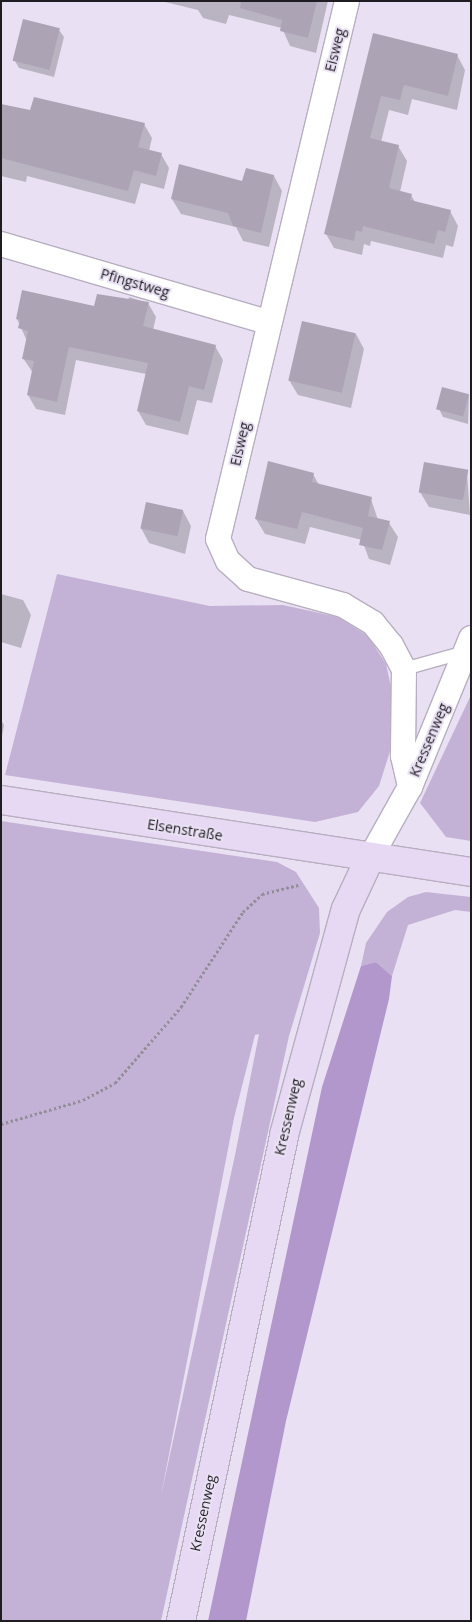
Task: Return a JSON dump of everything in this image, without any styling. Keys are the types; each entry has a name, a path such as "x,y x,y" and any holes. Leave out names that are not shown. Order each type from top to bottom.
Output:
{"street":[{"name":"Eisweg","path":"347,1 268,322 218,539 228,561 248,579 343,604 373,624 404,669"},
{"name":"Pfingstweg","path":"1,244 268,322"},
{"name":"Kressenweg","path":"181,1621 284,1135 346,909 369,860 410,787 468,645"},
{"path":"404,669 404,756 410,787"},
{"name":"Elsenstraße","path":"1,800 369,860 471,872"}],"lane":[{"path":"404,669 468,645"}],"path":[{"path":"1,1124 84,1100 115,1084 181,1007 243,912 262,894 299,885"}],"shaded area":[{"path":"57,574 210,606 283,605 338,617 368,636 386,664 393,696 392,745 379,786 358,812 315,822 5,775"},
{"path":"471,695 471,841 446,837 420,803"},
{"path":"1,821 277,862 296,872 319,908 320,933 289,1036 161,1621 1,1621","holes":["259,1034 235,1155 161,1496 234,1118 255,1035"]},
{"path":"426,892 471,897 471,912 455,910 408,925 392,976 376,962 361,966 366,943 387,912 408,897"},
{"path":"376,962 392,976 389,999 286,1421 246,1621 208,1621 322,1087 361,966"}],"building":[{"path":"241,1 317,1 308,38 280,31 282,20 240,8"},
{"path":"23,19 60,28 49,70 13,61"},
{"path":"373,33 458,54 448,96 404,85 400,100 381,96 370,138 399,145 389,188 412,194 410,200 451,210 445,232 438,230 434,244 363,226 362,232 356,230 354,241 324,234"},
{"path":"34,97 145,123 138,147 162,153 156,176 134,170 128,191 1,158 1,104 30,110"},
{"path":"179,164 242,181 246,168 274,175 261,233 233,226 228,213 171,199"},
{"path":"22,290 94,306 97,294 149,302 143,326 216,345 204,390 189,386 180,422 137,411 148,363 69,347 57,402 27,395 34,361 22,359 28,331 18,328 20,320 16,319"},
{"path":"302,321 356,333 342,393 288,380"},
{"path":"442,387 469,394 463,416 436,409"},
{"path":"268,461 314,473 312,482 372,497 368,516 390,521 382,550 359,545 363,528 302,512 297,529 255,519"},
{"path":"424,462 468,470 463,500 419,493"},
{"path":"146,502 183,510 178,536 140,528"}]}
